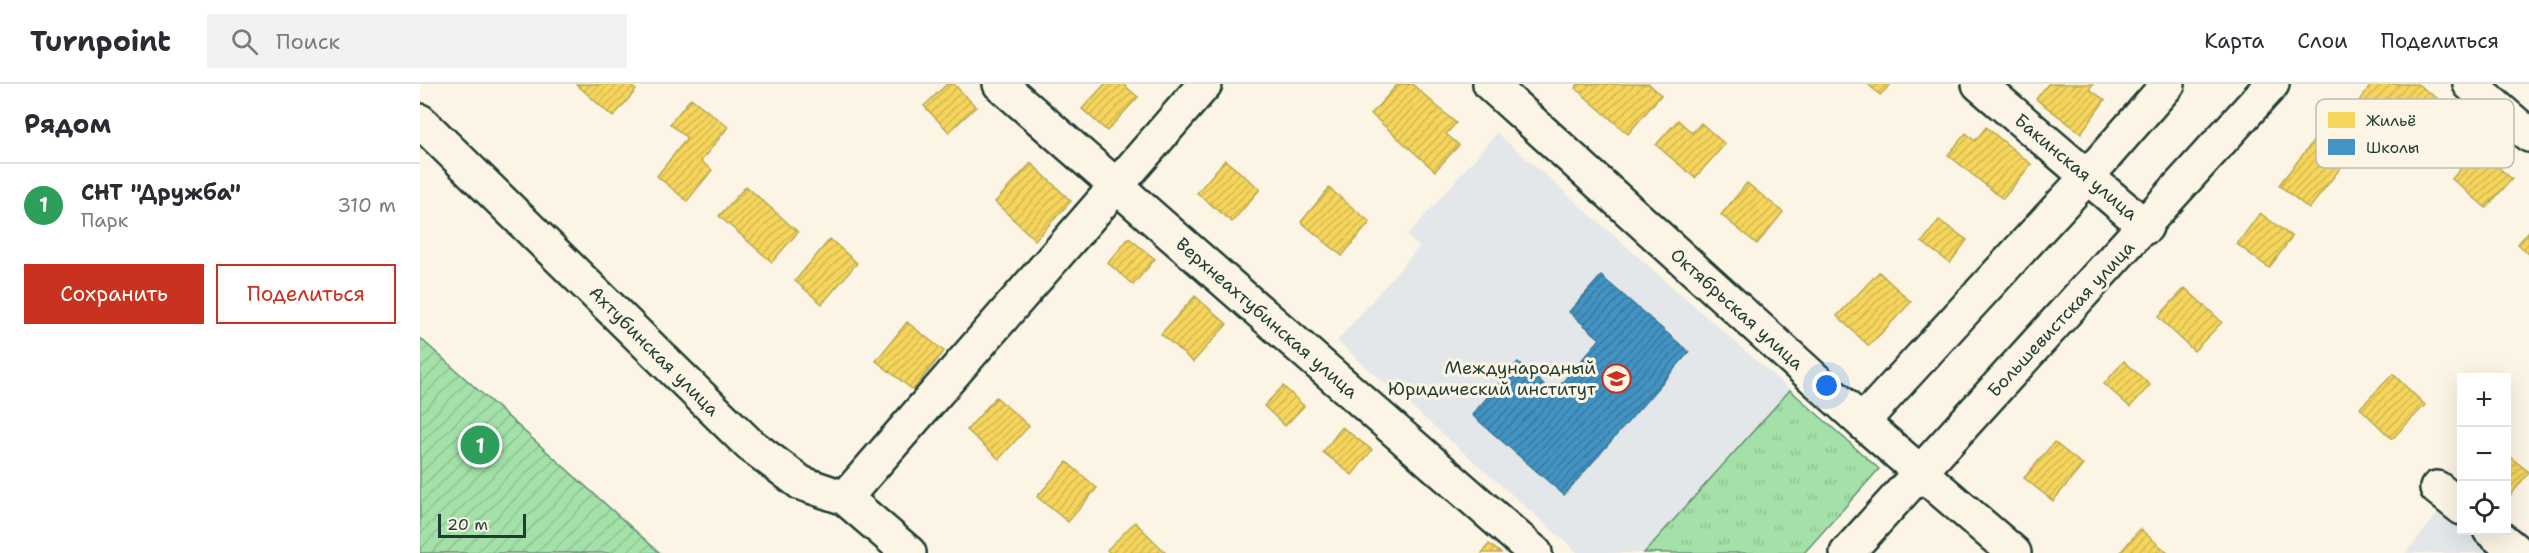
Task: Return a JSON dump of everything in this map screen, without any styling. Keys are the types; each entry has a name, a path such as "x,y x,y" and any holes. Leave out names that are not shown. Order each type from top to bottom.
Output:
{"street":[{"name":"Верхнеахтубинская улица","path":"1000,84 1535,553"},
{"path":"845,498 1205,84"},
{"name":"Октябрьская улица","path":"1490,84 1862,422 2014,553"},
{"name":"Бакинская улица","path":"1979,84 2086,178 2146,226"},
{"path":"1862,422 2086,178 2168,84"},
{"name":"Большевистская улица","path":"1847,553 2146,226 2272,84"},
{"path":"2470,84 2487,99"},
{"name":"Ахтубинская улица","path":"420,121 749,444 801,483 845,498 909,553"},
{"path":"2514,122 2529,135"},
{"path":"2495,535 2518,553"}],"shaded area":[{"path":"1497,133 1790,390 1644,553 1578,553 1337,341 1419,247 1407,236"},
{"path":"2442,508 2457,520 2457,535 2476,535 2500,553 2406,553"}],"green space":[{"path":"420,338 660,553 420,553"},
{"path":"1790,390 1879,469 1804,553 1644,553"}],"building: Жильё":[{"path":"576,84 629,84 636,90 613,117"},
{"path":"947,84 954,84 976,107 949,132 924,106"},
{"path":"1105,84 1123,84 1138,97 1107,131 1082,109"},
{"path":"1398,84 1412,84 1456,123 1446,134 1459,145 1435,171 1371,114"},
{"path":"1578,84 1649,84 1661,95 1628,134 1575,88"},
{"path":"1868,84 1891,84 1880,95"},
{"path":"2048,84 2093,84 2089,89 2105,100 2081,133 2036,99"},
{"path":"2372,84 2417,84 2438,99 2361,99"},
{"path":"691,98 728,127 701,161 712,170 687,201 657,176 687,138 670,124"},
{"path":"1678,120 1692,133 1701,123 1725,144 1695,178 1656,145"},
{"path":"1986,127 2031,164 2003,199 1948,155 1966,133 1975,141"},
{"path":"2315,139 2316,168 2340,168 2309,209 2279,185"},
{"path":"1225,160 1260,189 1232,222 1197,193"},
{"path":"1031,163 1071,201 1035,240 995,202"},
{"path":"2461,168 2499,168 2512,179 2486,208 2452,179"},
{"path":"1747,183 1783,212 1757,244 1721,215"},
{"path":"746,186 798,232 772,262 719,216"},
{"path":"1329,188 1370,222 1342,256 1301,222"},
{"path":"2260,213 2292,237 2269,268 2237,244"},
{"path":"1939,220 1967,240 1950,263 1922,242"},
{"path":"2529,231 2529,254 2518,244"},
{"path":"1129,238 1155,259 1133,285 1108,263"},
{"path":"830,239 857,263 822,304 795,281"},
{"path":"1879,272 1911,302 1869,346 1837,316"},
{"path":"2185,288 2222,322 2194,351 2158,317"},
{"path":"1195,296 1227,324 1193,362 1161,334"},
{"path":"907,322 944,351 913,390 876,361"},
{"path":"2124,361 2150,385 2130,407 2104,384"},
{"path":"2393,374 2425,405 2392,439 2360,408"},
{"path":"1283,386 1304,406 1285,426 1264,406"},
{"path":"996,397 1029,426 999,459 967,430"},
{"path":"1342,427 1372,450 1352,475 1323,452"},
{"path":"2054,442 2083,465 2053,501 2024,478"},
{"path":"2511,458 2529,472 2511,495"},
{"path":"1067,462 1097,488 1068,522 1037,497"},
{"path":"1135,522 1165,553 1110,553 1107,550"},
{"path":"2140,529 2168,553 2120,553"},
{"path":"1489,544 1501,553 1482,553"}],"building: Школы":[{"name":"Международный Юридический институт","path":"1601,276 1689,352 1564,495 1472,415 1518,362 1553,393 1600,339 1569,312"}],"place":[{"name":"Международный Юридический институт","path":"1617,378"},
{"name":"СНТ \"Дружба\"","path":"480,445"}]}
